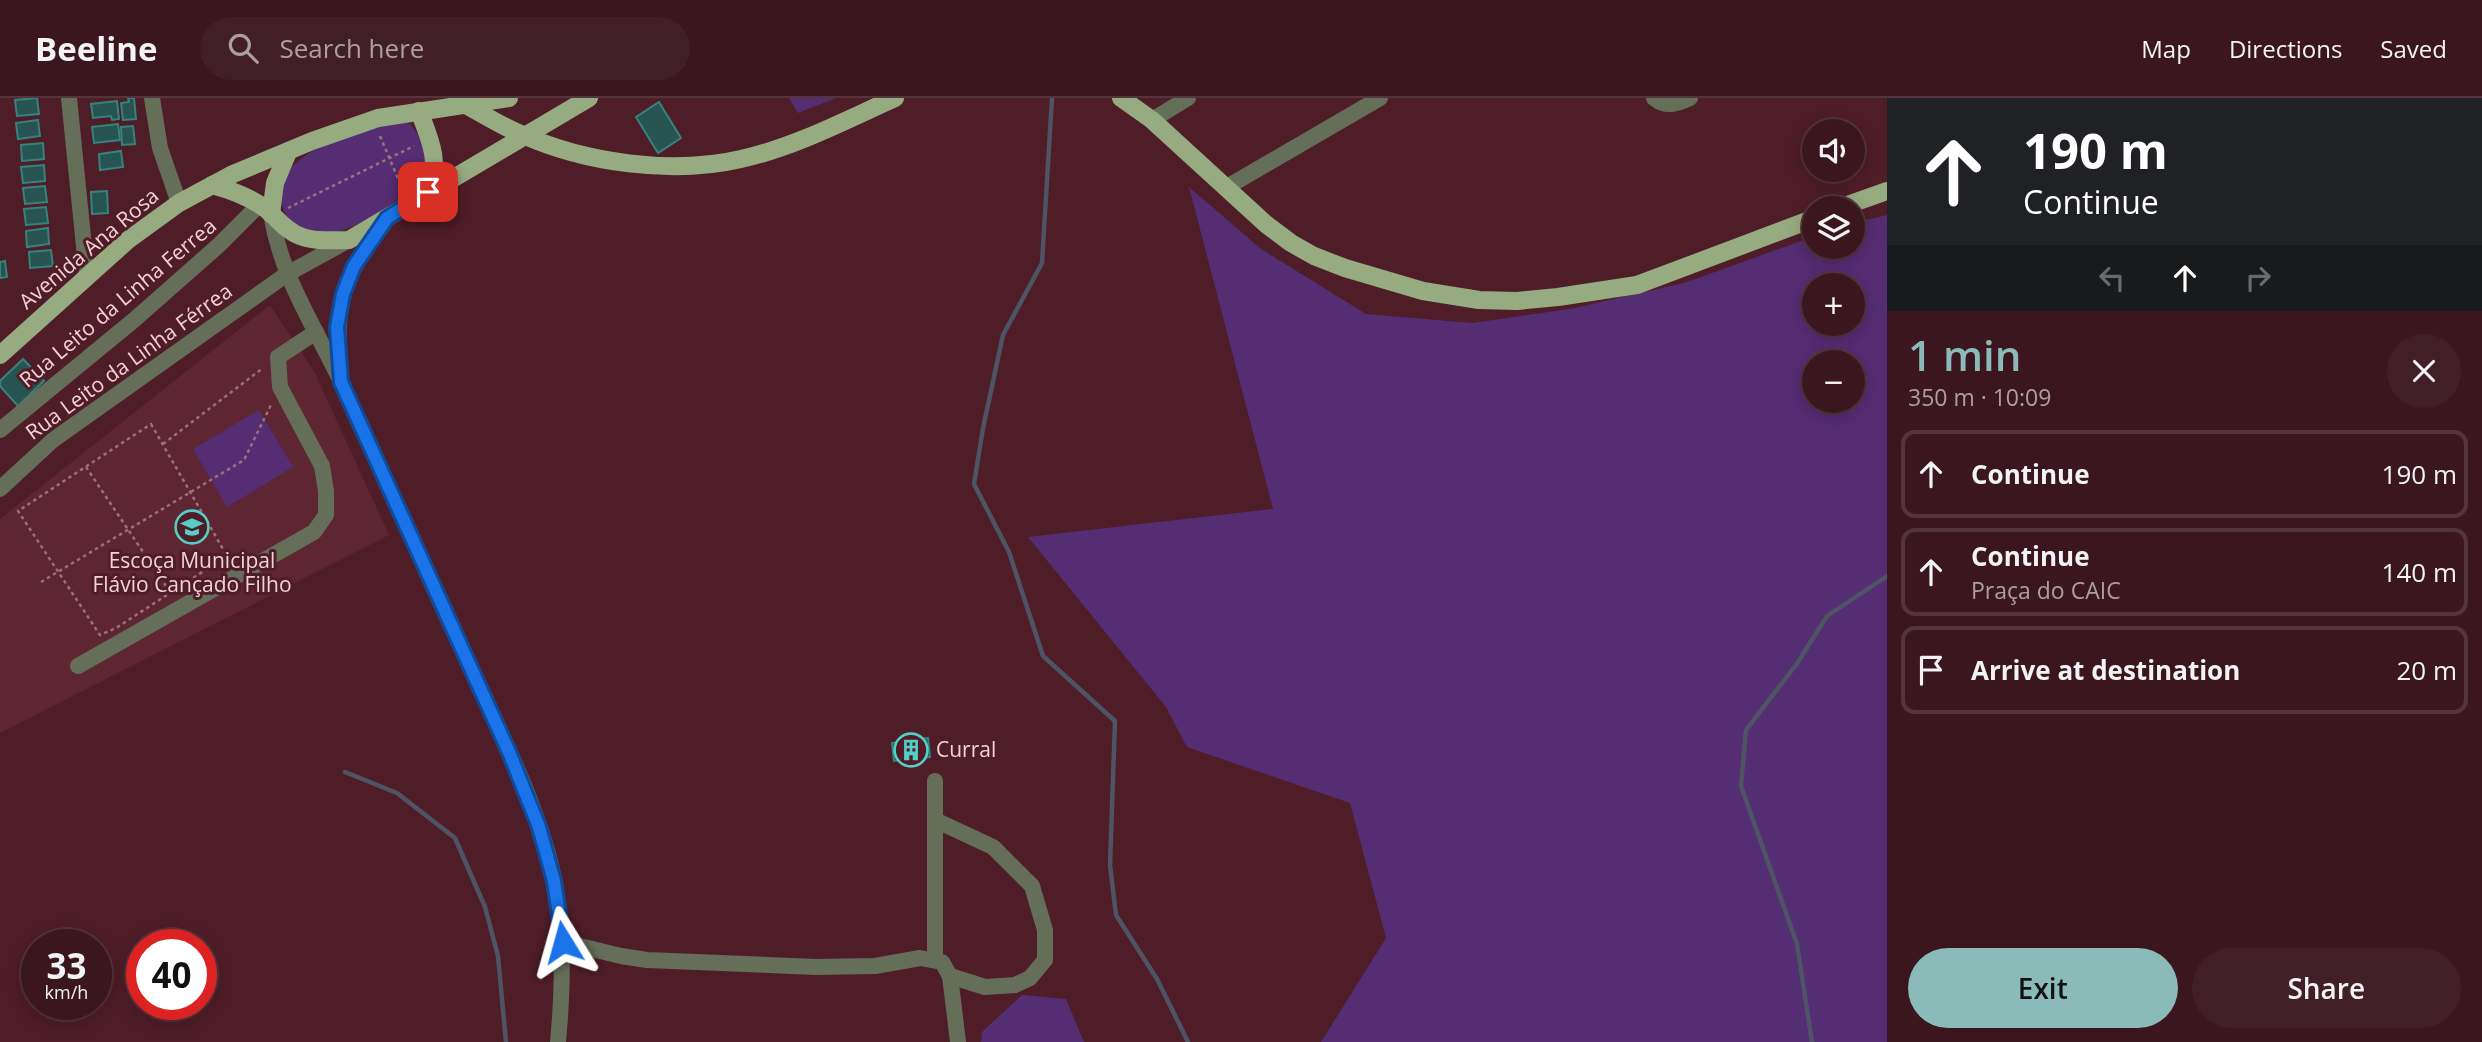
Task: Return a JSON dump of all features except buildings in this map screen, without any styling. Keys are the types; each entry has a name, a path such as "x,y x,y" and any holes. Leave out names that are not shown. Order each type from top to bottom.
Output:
{"main road":[{"path":"428,192 435,165 420,105 464,104 509,98"},
{"path":"212,185 265,209 300,236 349,240 589,98"},
{"path":"464,104 523,135 572,151 610,160 651,165 703,165 742,159 786,145 895,98"},
{"path":"1121,98 1152,120 1267,225 1291,243 1314,256 1384,281 1423,291 1479,300 1517,301 1637,285 1802,223"},
{"name":"Avenida Ana Rosa","path":"0,355 128,240 179,203 212,185 346,128 420,105"},
{"path":"265,209 288,152"},
{"path":"1865,199 1887,191"}],"street":[{"path":"69,98 86,276"},
{"path":"152,98 160,148 179,203"},
{"path":"1152,120 1188,98"},
{"path":"1227,187 1381,98"},
{"path":"1654,98 1671,105 1690,98"},
{"path":"265,209 287,274 341,382 509,752 539,827 554,881 563,942 558,1042"},
{"name":"Rua Leito da Linha Ferrea","path":"0,430 239,226 265,209"},
{"path":"341,382 337,327 343,294 354,266 387,218"},
{"name":"Rua Leito da Linha Férrea","path":"0,489 53,440 287,274 349,240"},
{"path":"78,666 314,532 326,515 322,466 280,387 278,357 316,332"},
{"path":"935,781 935,959"},
{"path":"935,820 993,847 1032,886 1045,930 1045,960 1030,978 1015,985 985,987 950,976"},
{"path":"563,942 647,960 849,968 920,958 935,959 942,962 950,976 958,1042"}],"path":[{"path":"373,120 404,193"},
{"path":"265,209 283,210 430,138"},
{"path":"163,444 278,357"},
{"path":"41,582 244,460 280,387"},
{"path":"151,424 227,556 117,628 100,635 18,511 86,467 151,424"},
{"path":"86,467 180,608"}],"shaded area":[{"path":"789,98 836,98 798,113"},
{"path":"405,121 420,139 426,179 370,218 334,232 311,231 292,221 285,213 281,193 288,174 307,154 362,131"},
{"path":"1189,187 1261,249 1366,314 1472,323 1570,309 1684,283 1802,241 1802,259 1865,259 1865,220 1887,215 1887,1042 1321,1042 1386,938 1350,803 1187,747 1166,707 1028,537 1273,509"},
{"name":"Escoça Municipal Flávio Cançado Filho","path":"270,305 315,373 389,535 0,733 0,519"},
{"path":"259,410 293,467 227,507 193,449"},
{"path":"1022,995 1066,999 1084,1042 981,1042 982,1032"}],"waterway":[{"path":"1052,98 1042,263 1003,335 974,484 1009,552 1043,656 1115,721 1110,865 1116,915 1157,979 1188,1042"},
{"path":"1812,1042 1797,944 1741,786 1746,730 1796,665 1827,616 1887,576"},
{"path":"345,772 397,793 455,838 485,907 498,956 506,1042"}],"place":[{"name":"Escoça Municipal Flávio Cançado Filho","path":"192,527"},
{"name":"Curral","path":"911,750"}],"route":[{"path":"428,192 387,218 354,266 343,294 337,327 341,382 509,752 539,827 554,881 563,942"}]}
